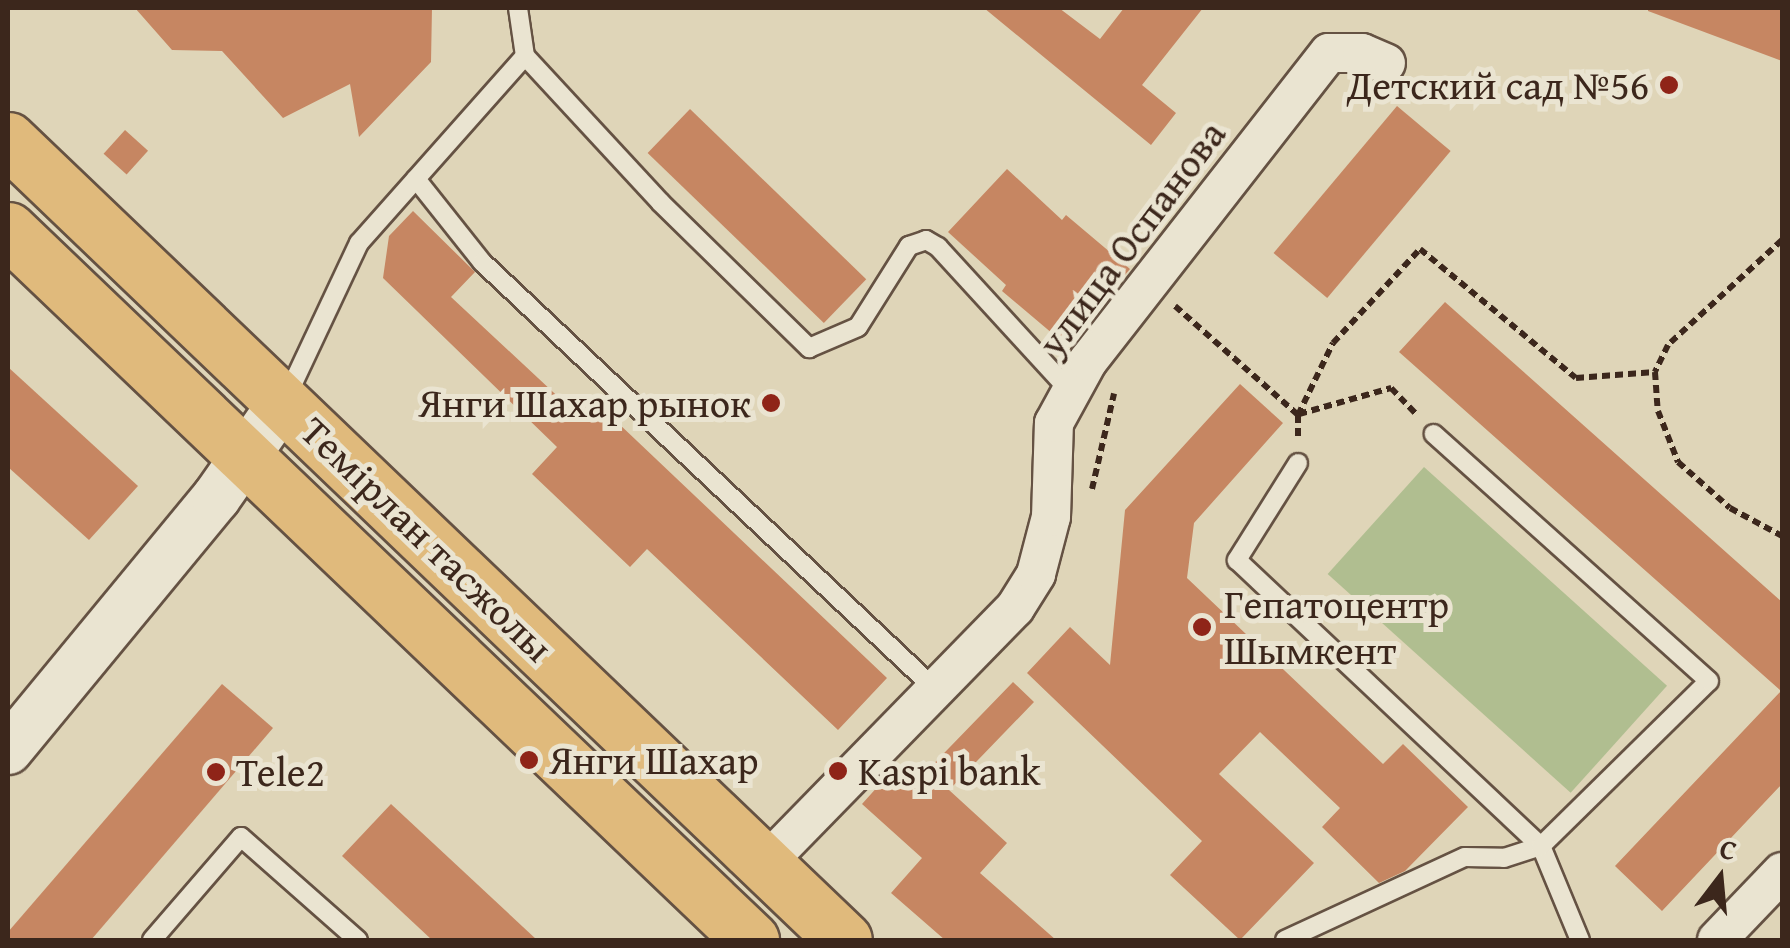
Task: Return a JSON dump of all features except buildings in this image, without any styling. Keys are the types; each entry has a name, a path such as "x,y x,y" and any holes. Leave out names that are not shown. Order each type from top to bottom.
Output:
{"main road":[{"name":"Темірлан тасжолы","path":"8,140 844,940"},
{"name":"Темірлан тасжолы","path":"8,230 751,940"}],"street":[{"name":"улица Оспанова","path":"765,864 1014,608 1036,574 1050,517 1054,423 1088,361 1329,53 1362,53 1386,63"},
{"path":"8,750 246,458 284,401"},
{"path":"1717,940 1782,872"}],"lane":[{"path":"518,8 525,56 660,202 809,348 858,328 910,246 926,240 938,247 1071,392"},
{"path":"284,401 359,244 525,56"},
{"path":"416,179 482,262 935,689"},
{"path":"1286,940 1465,857 1504,858 1541,846 1709,680 1434,434"},
{"path":"1298,463 1238,560 1541,846 1580,940"},
{"path":"152,940 240,837 358,940"}],"path":[{"path":"1782,240 1668,345 1655,372 1658,411 1678,462 1730,508 1782,536"},
{"path":"1298,463 1298,414 1333,343 1420,249 1576,378 1655,372"},
{"path":"1170,302 1298,414"},
{"path":"1298,414 1392,388 1434,434"}],"green space":[{"path":"1424,467 1667,686 1571,793 1328,574"}],"place":[{"name":"Детский сад №56","path":"1669,85"},
{"name":"Янги Шахар рынок","path":"771,403"},
{"name":"Гепатоцентр Шымкент","path":"1202,627"},
{"name":"Янги Шахар","path":"529,760"},
{"name":"Kaspi bank","path":"838,771"},
{"name":"Tele2","path":"216,772"}]}
